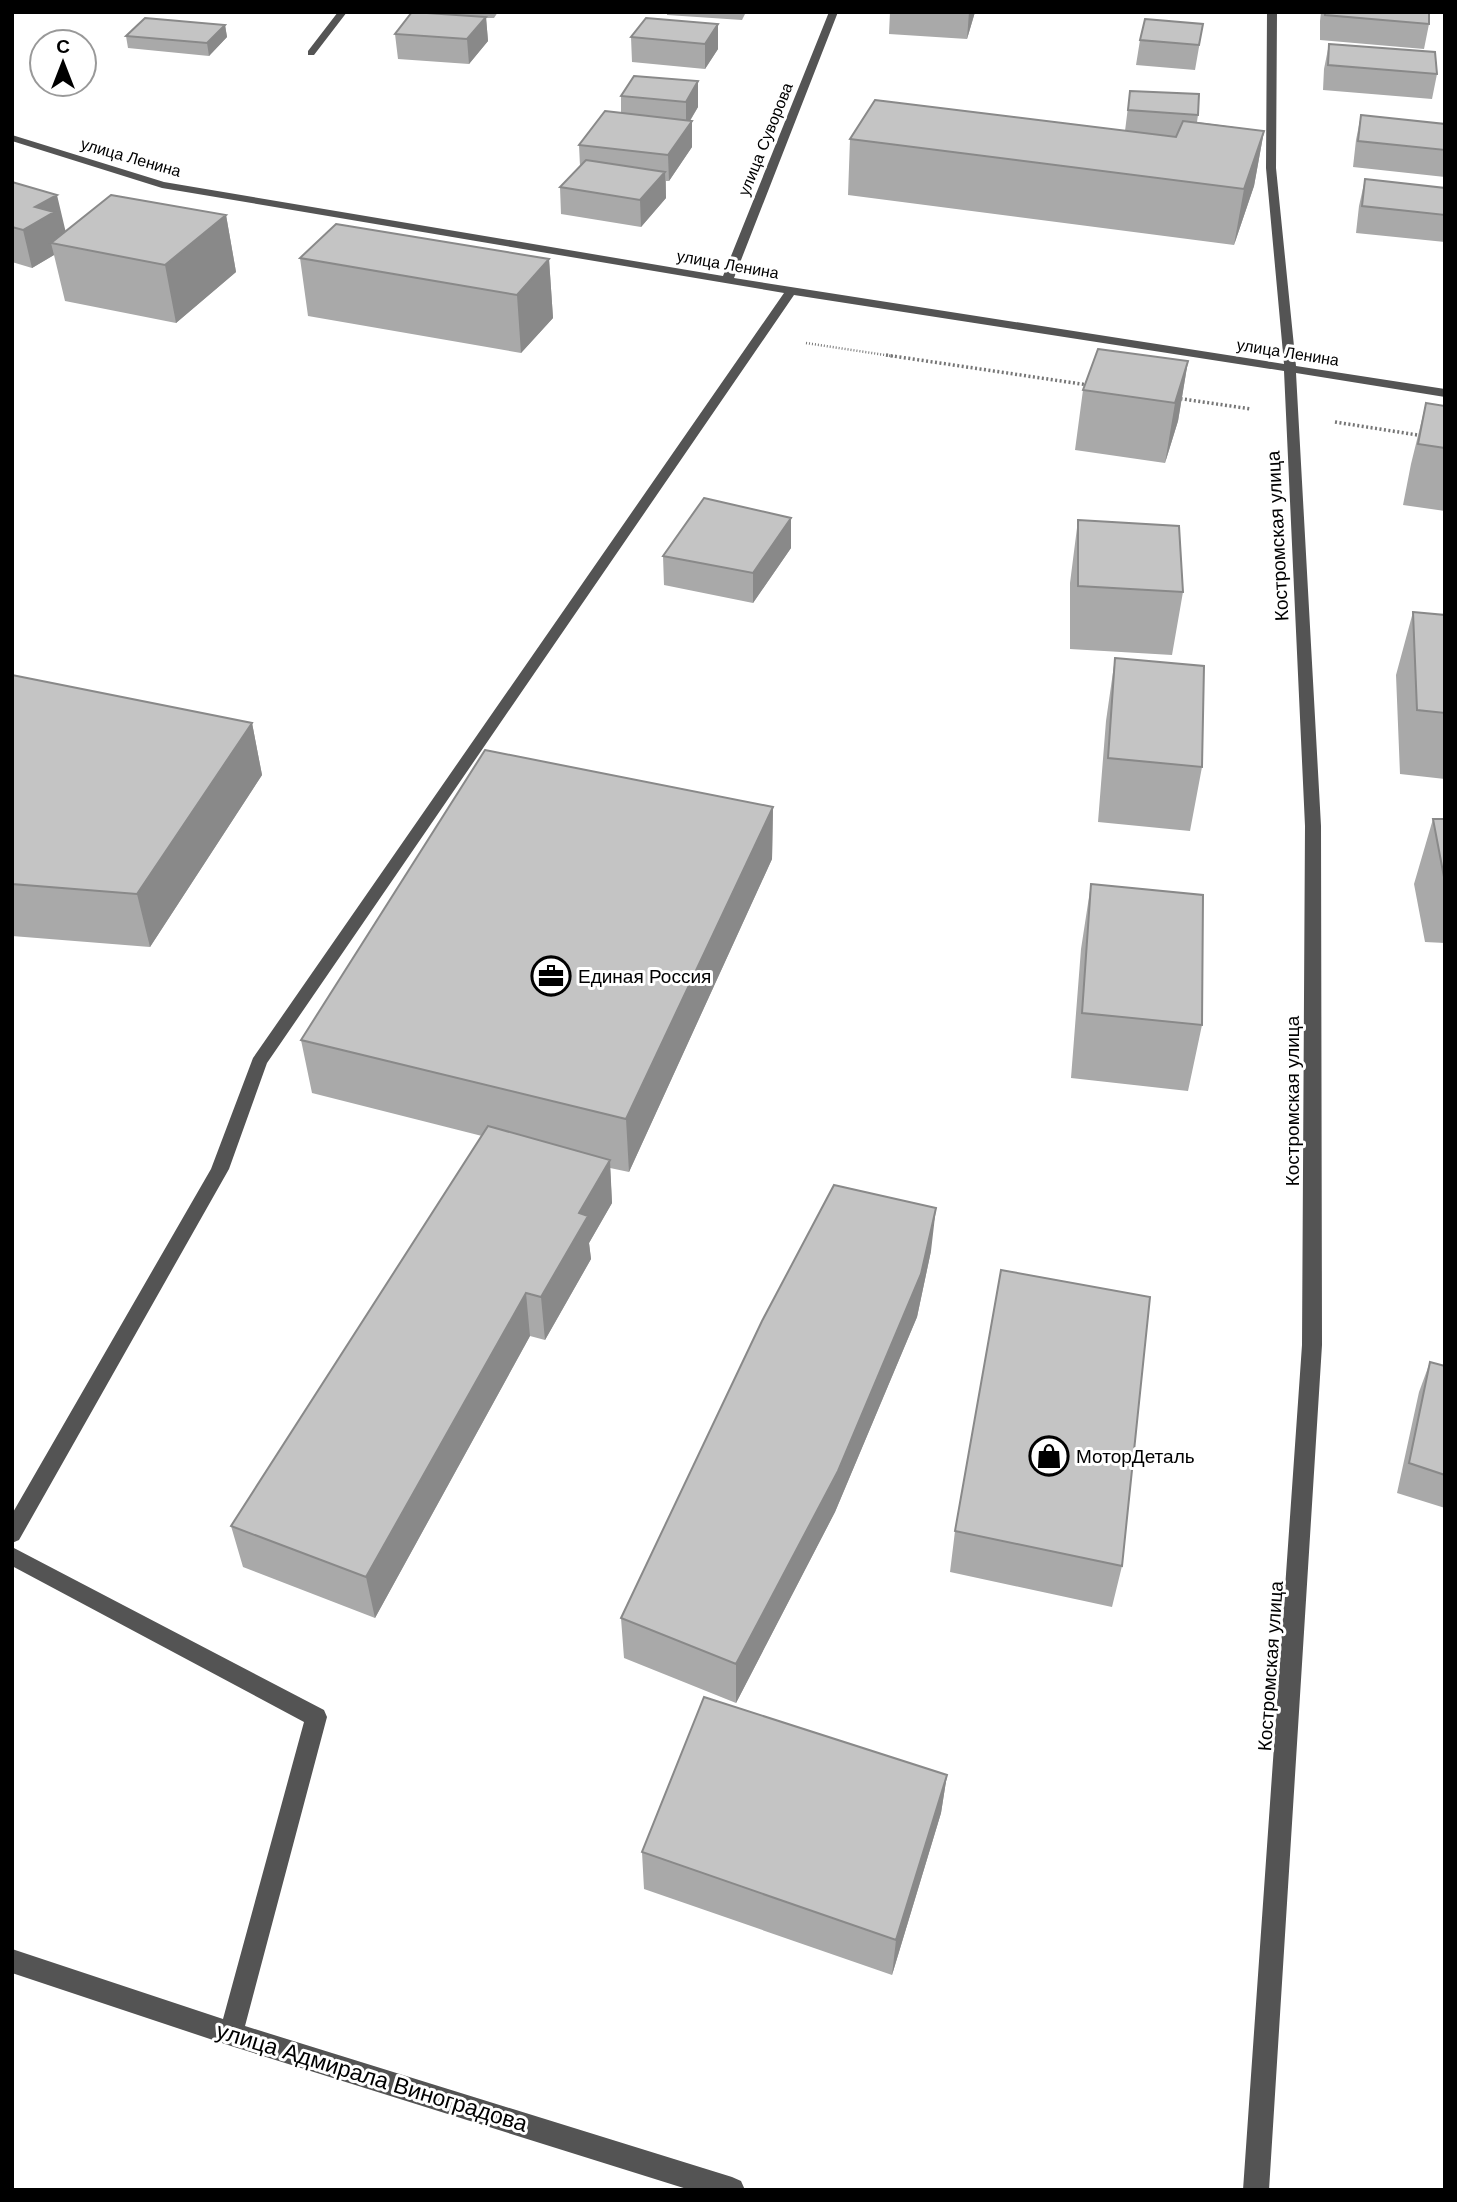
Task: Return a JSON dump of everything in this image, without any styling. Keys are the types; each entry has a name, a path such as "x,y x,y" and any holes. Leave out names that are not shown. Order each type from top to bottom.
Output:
{"street":[{"path":"312,53 343,12"},
{"name":"улица Суворова","path":"727,279 834,12"},
{"name":"Костромская улица","path":"1256,2190 1312,1345 1313,826 1290,368 1271,168 1272,12"},
{"name":"улица Ленина","path":"12,138 162,185 791,291 1445,393"},
{"path":"12,1534 220,1169 259,1062 791,291"},
{"path":"12,1556 316,1717 232,2034"},
{"name":"улица Адмирала Виноградова","path":"12,1961 232,2034 732,2190"}],"path":[{"path":"760,336 1087,385"},
{"path":"1169,397 1432,437"}],"building":[{"path":"412,12 486,17 467,39 395,34"},
{"path":"1325,12 1429,12 1429,24 1325,15"},
{"path":"145,18 225,25 207,43 126,36"},
{"path":"646,18 718,24 705,44 631,37"},
{"path":"1145,19 1203,24 1199,45 1140,40"},
{"path":"1329,44 1435,52 1437,74 1328,65"},
{"path":"634,76 698,81 686,102 621,96"},
{"path":"1130,91 1199,94 1198,115 1128,110"},
{"path":"875,100 1176,137 1183,121 1264,131 1244,189 850,139"},
{"path":"605,111 692,121 668,155 579,145"},
{"path":"1361,115 1445,124 1445,150 1358,141"},
{"path":"586,160 665,172 640,200 560,187"},
{"path":"1365,179 1445,188 1445,215 1362,206"},
{"path":"12,182 57,195 35,207 54,212 23,230 12,227"},
{"path":"111,195 226,215 165,265 51,243"},
{"path":"336,224 549,259 517,295 300,258"},
{"path":"1098,349 1188,361 1175,403 1083,390"},
{"path":"1426,403 1445,406 1445,448 1418,444"},
{"path":"704,498 791,518 753,573 663,556"},
{"path":"1078,520 1179,526 1183,592 1078,586"},
{"path":"1413,612 1445,615 1445,713 1417,710"},
{"path":"1115,658 1204,666 1202,767 1108,758"},
{"path":"12,675 252,723 137,894 12,884"},
{"name":"Единая Россия","path":"485,750 773,807 626,1119 301,1040"},
{"path":"1433,819 1445,819 1445,877 1444,877"},
{"path":"1091,884 1203,895 1202,1025 1082,1013"},
{"path":"488,1126 610,1160 579,1213 588,1216 541,1297 526,1293 366,1577 231,1526"},
{"path":"834,1185 936,1208 921,1274 838,1471 736,1664 621,1618 762,1321"},
{"name":"МоторДеталь","path":"1001,1270 1150,1297 1122,1566 955,1531"},
{"path":"1430,1362 1445,1366 1445,1475 1409,1463"},
{"path":"704,1697 947,1775 896,1940 642,1852"}],"place":[{"name":"Единая Россия","path":"551,976"},
{"name":"МоторДеталь","path":"1049,1456"}]}
